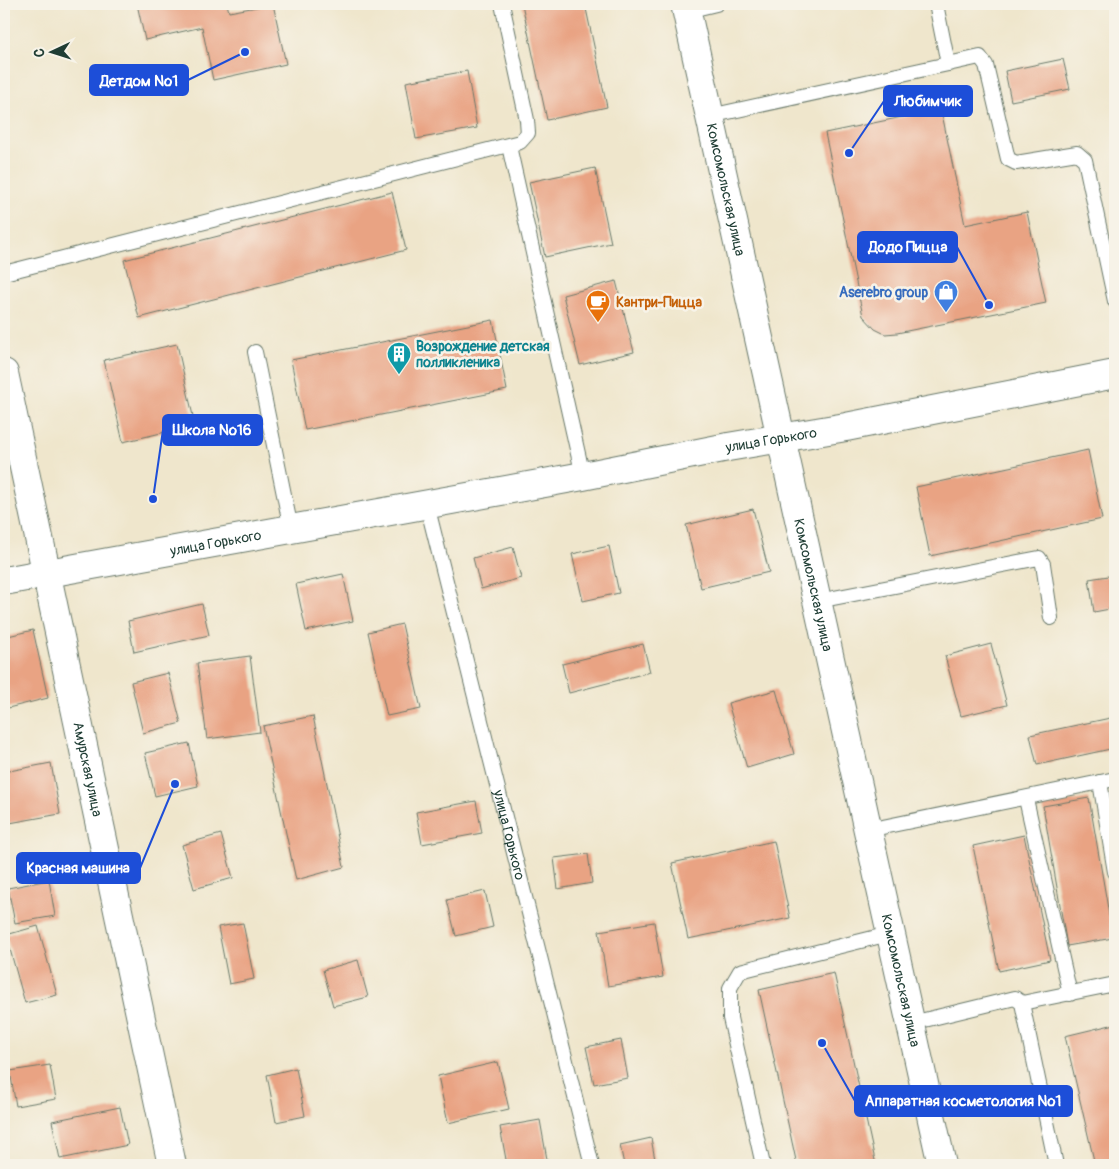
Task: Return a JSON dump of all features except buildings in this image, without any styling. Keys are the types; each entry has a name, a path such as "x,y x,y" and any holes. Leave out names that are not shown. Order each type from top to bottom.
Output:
{"main road":[{"name":"Комсомольская улица","path":"686,7 818,601 889,934 912,1023 942,1165"},
{"name":"Амурская улица","path":"4,373 172,1165"},
{"name":"улица Горького","path":"4,581 427,505 782,437 846,427 1115,374"}],"lane":[{"path":"4,273 520,142 528,133 502,4"},
{"path":"686,7 716,4"},
{"path":"936,4 948,64"},
{"path":"710,116 980,57 986,65 1008,159 1016,163 1076,153 1085,160 1115,301"},
{"path":"508,146 583,476"},
{"path":"255,352 291,529"},
{"name":"улица Горького","path":"427,505 592,1165"},
{"path":"818,601 1039,558 1043,564 1051,618"},
{"path":"868,830 1115,780"},
{"path":"1100,782 1115,872"},
{"path":"1026,799 1070,994"},
{"path":"763,1165 730,1018 730,988 740,972 889,934"},
{"path":"1022,1003 1115,984"},
{"path":"912,1023 1015,998 1022,1003 1056,1165"}],"place":[{"name":"Детдом №1","path":"245,52"},
{"name":"Любимчик","path":"849,153"},
{"name":"Додо Пицца","path":"989,305"},
{"name":"Aserebro group","path":"946,313"},
{"name":"Кантри-Пицца","path":"598,323"},
{"name":"Возрождение детская полликленика","path":"399,375"},
{"name":"Школа №16","path":"153,499"},
{"name":"Красная машина","path":"175,784"},
{"name":"Аппаратная косметология №1","path":"822,1043"}]}
